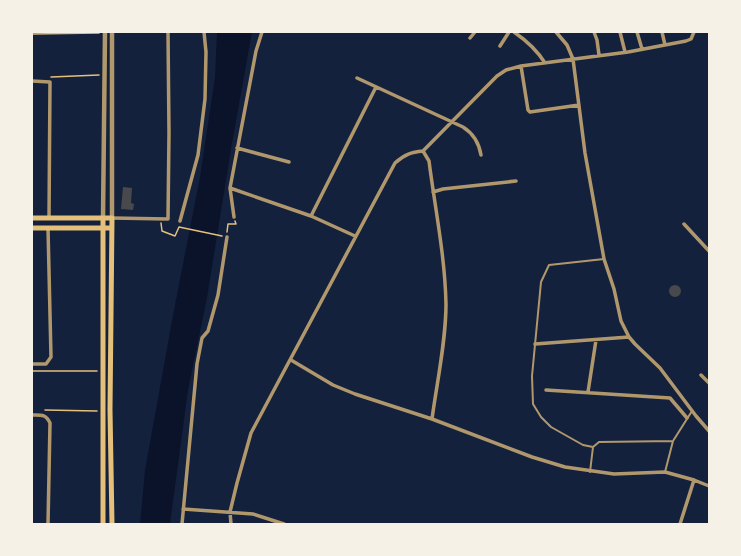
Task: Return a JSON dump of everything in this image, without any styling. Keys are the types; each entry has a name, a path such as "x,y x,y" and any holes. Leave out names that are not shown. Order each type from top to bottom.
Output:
{"main road":[{"path":"32,218 112,218 112,524"},
{"path":"103,218 103,524"},
{"path":"32,228 112,228"},
{"path":"103,282 112,282"},
{"path":"103,392 111,392"}],"street":[{"path":"112,32 112,218 161,219 168,219 168,32"},
{"path":"180,221 198,154 205,99 206,52 204,32"},
{"path":"234,217 230,188 256,51 262,32"},
{"path":"470,38 475,32"},
{"path":"500,46 509,32"},
{"path":"514,32 538,52 545,63"},
{"path":"556,32 568,44 573,58 585,153 604,259 614,289 621,321 629,337 660,368 709,431"},
{"path":"594,32 597,40 599,55"},
{"path":"620,32 625,52"},
{"path":"637,32 642,49"},
{"path":"662,32 665,45"},
{"path":"231,524 230,512 251,433 395,163 403,156 412,152 423,152 502,73 510,68 665,45 688,40 694,32"},
{"path":"103,218 105,33"},
{"path":"521,66 528,110 530,112 579,105"},
{"path":"357,78 463,127 472,134 477,142 481,155"},
{"path":"32,81 50,82 49,218"},
{"path":"311,216 376,87"},
{"path":"238,148 289,162"},
{"path":"423,152 429,161 442,256 446,304 444,331 432,419"},
{"path":"433,192 443,189 516,181"},
{"path":"230,188 311,216 355,236"},
{"path":"684,224 709,251"},
{"path":"32,364 46,364 51,357 48,228"},
{"path":"182,524 197,364 202,338 208,331 218,295 225,237"},
{"path":"535,344 629,337"},
{"path":"588,392 596,340"},
{"path":"291,360 333,385 355,394 432,419 532,457 565,467 590,472 614,474 665,472 709,486"},
{"path":"701,375 709,383"},
{"path":"546,390 670,398 687,418"},
{"path":"32,415 44,415 50,422 48,524"},
{"path":"680,524 694,480"},
{"path":"183,509 254,514 284,524"}],"lane":[{"path":"593,447 583,444 551,427 541,417 533,404 532,376 541,282 549,265 604,259"},
{"path":"665,472 673,441 692,410"},
{"path":"590,472 593,447 599,442 673,441"}],"path":[{"path":"32,34 105,33"},
{"path":"50,77 105,75"},
{"path":"161,219 162,231 175,236 179,227 225,237 228,224"},
{"path":"32,371 103,371"},
{"path":"40,410 103,411"}],"water":[{"path":"217,32 252,32 207,298 188,390 170,524 140,524 145,470 200,177 215,77"}],"building":[{"path":"123,187 132,188 131,203 134,204 133,210 121,209"},
{"path":"675,285 679,287 681,291 679,295 675,297 671,295 669,291 671,287"}]}
